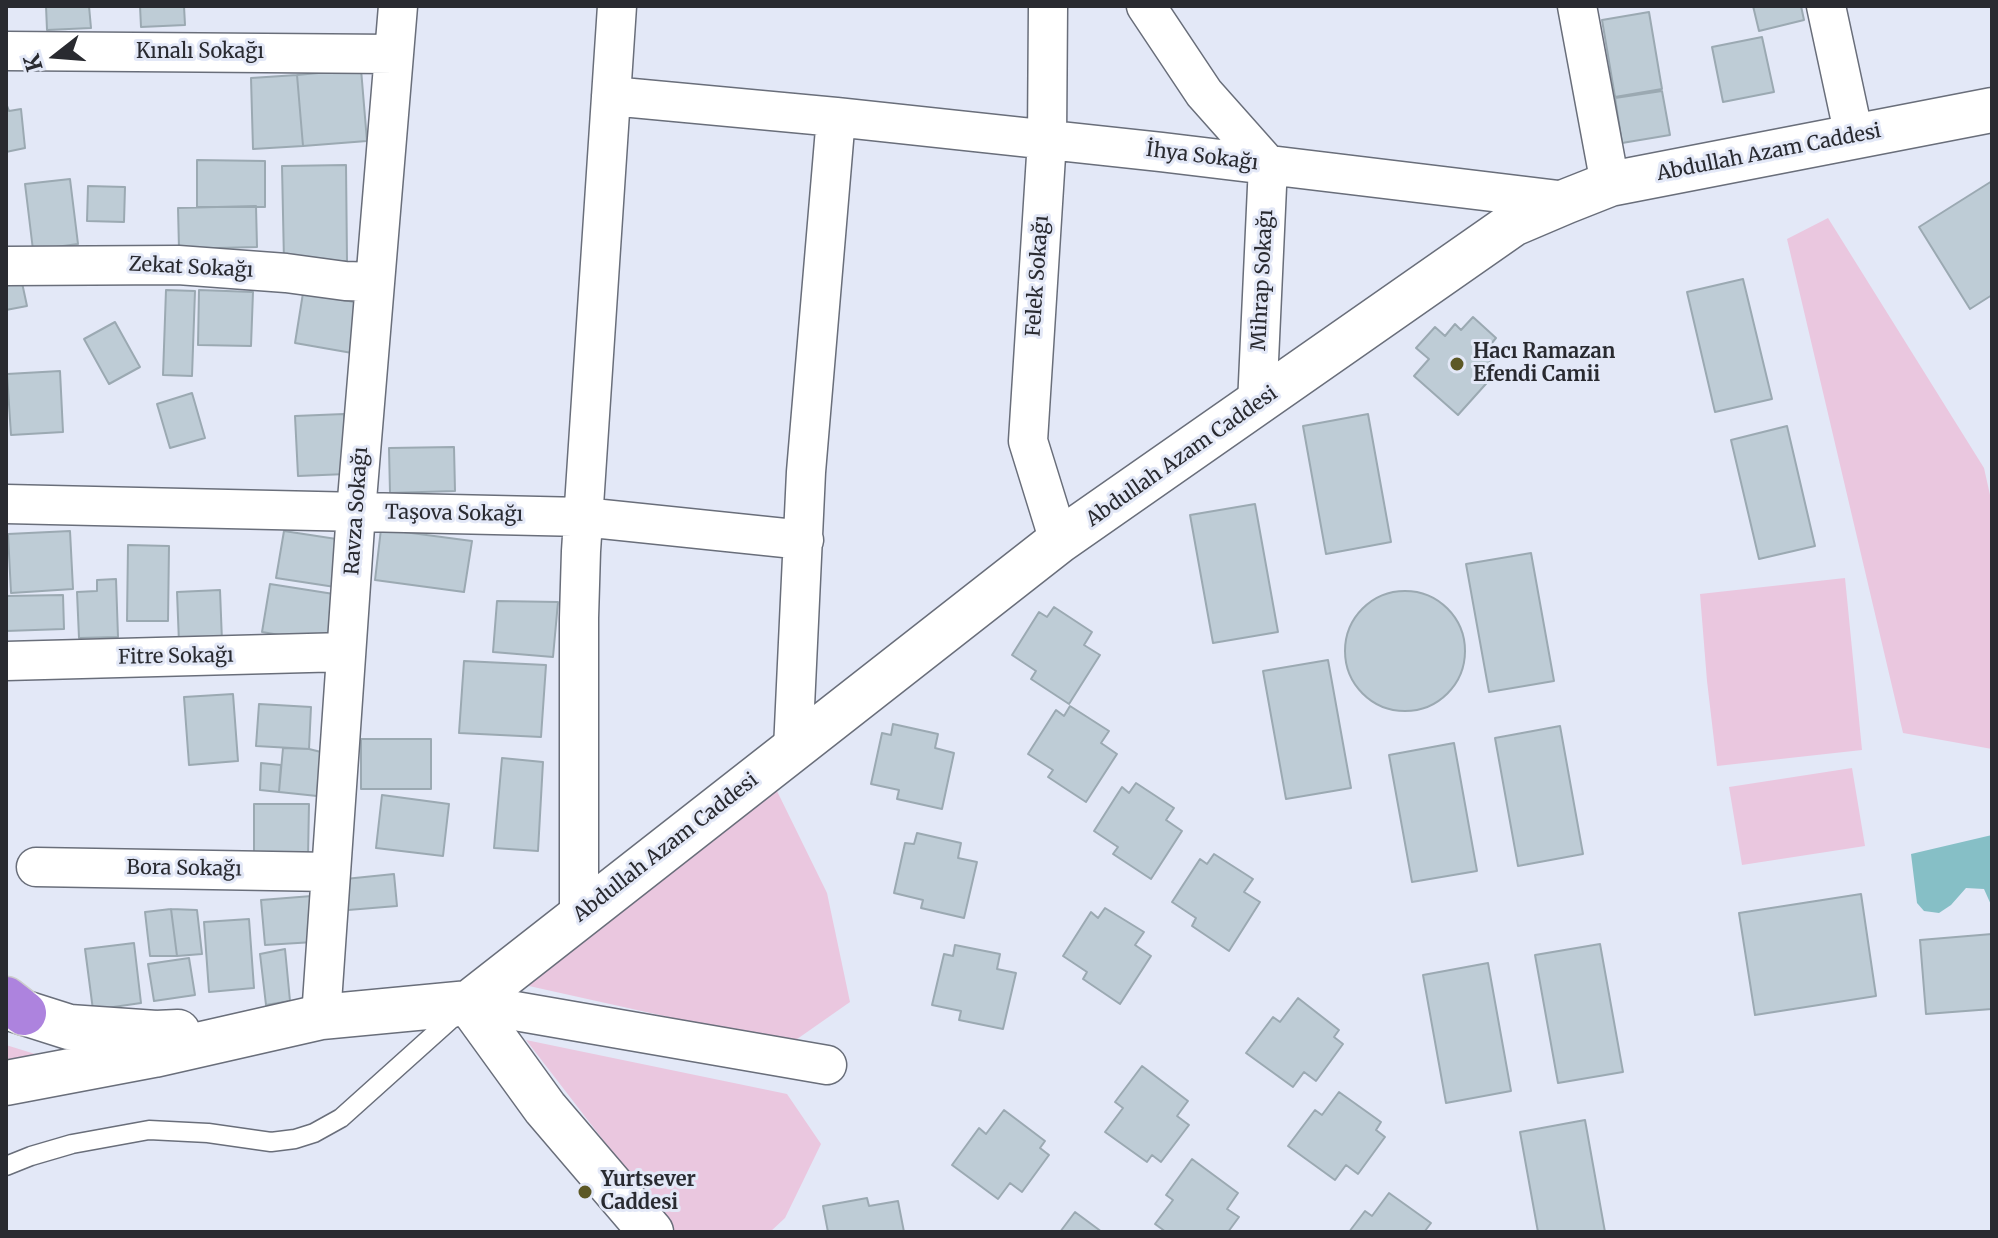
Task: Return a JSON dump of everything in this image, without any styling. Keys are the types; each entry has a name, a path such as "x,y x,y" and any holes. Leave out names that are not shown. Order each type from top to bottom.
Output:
{"street":[{"name":"Ravza Sokağı","path":"321,1017 356,512 398,6"},
{"path":"579,916 579,618 583,517 617,6"},
{"name":"Felek Sokağı","path":"1048,6 1047,140 1028,441 1059,541"},
{"path":"1146,6 1204,93 1268,165"},
{"path":"1577,6 1610,184"},
{"path":"1826,6 1854,136"},
{"name":"Kınalı Sokağı","path":"6,51 394,54"},
{"name":"İhya Sokağı","path":"611,96 1047,140 1567,201"},
{"name":"Abdullah Azam Caddesi","path":"469,1003 1059,541 1513,224 1610,184 1992,110"},
{"path":"793,749 806,472 836,117"},
{"name":"Mihrap Sokağı","path":"1257,404 1268,165"},
{"name":"Zekat Sokağı","path":"6,266 178,265 375,282"},
{"name":"Taşova Sokağı","path":"6,504 583,517 804,540"},
{"name":"Fitre Sokağı","path":"6,661 346,652"},
{"name":"Bora Sokağı","path":"36,867 331,872"},
{"path":"469,1003 545,1108 651,1232"},
{"path":"6,1083 154,1055 321,1017 469,1003 827,1065"},
{"path":"12,1006 69,1027 156,1033 260,1030"}],"lane":[{"path":"6,1166 72,1144 149,1130 208,1133 271,1142 314,1133 341,1118 469,1003"}],"shaded area":[{"path":"1828,218 1984,468 1992,504 1992,749 1903,733 1787,239"},
{"path":"1845,578 1862,750 1717,766 1700,594"},
{"path":"1852,768 1865,846 1742,865 1729,787"},
{"path":"776,789 827,893 850,1002 790,1044 520,984"},
{"path":"526,1040 787,1094 821,1144 785,1218 770,1232 674,1232"},
{"path":"6,1045 48,1058 6,1068"}],"water":[{"path":"1992,835 1992,907 1984,889 1966,888 1939,913 1924,911 1917,903 1911,854"}],"building":[{"path":"46,6 89,6 91,28 47,30"},
{"path":"140,6 184,6 185,25 141,27"},
{"path":"1753,6 1801,6 1804,20 1759,31"},
{"path":"1649,12 1662,89 1615,97 1602,20"},
{"path":"1762,37 1774,92 1723,102 1712,47"},
{"path":"361,69 367,141 303,146 297,75"},
{"path":"297,75 303,146 253,149 251,78"},
{"path":"1662,91 1670,135 1622,143 1615,98"},
{"path":"6,103 9,111 21,109 25,148 6,152"},
{"path":"197,160 265,161 265,207 197,207"},
{"path":"346,165 347,261 284,262 282,166"},
{"path":"70,179 78,244 33,250 25,184"},
{"path":"1992,181 1992,295 1970,309 1919,227"},
{"path":"88,186 125,187 124,222 87,221"},
{"path":"256,206 257,247 179,249 178,208"},
{"path":"21,278 27,306 6,310 6,281"},
{"path":"1743,279 1772,399 1715,412 1687,292"},
{"path":"166,290 195,291 192,376 163,375"},
{"path":"199,290 253,292 251,346 198,345"},
{"path":"303,293 360,303 352,353 295,343"},
{"name":"Hacı Ramazan Efendi Camii","path":"1473,317 1496,338 1486,350 1494,357 1485,368 1493,376 1458,415 1414,376 1429,359 1416,348 1435,327 1445,336 1455,324 1461,330"},
{"path":"115,322 140,367 109,384 84,339"},
{"path":"60,371 63,432 11,435 7,374"},
{"path":"192,393 205,438 170,448 157,404"},
{"path":"344,414 347,474 298,476 295,416"},
{"path":"1368,414 1391,542 1326,554 1303,426"},
{"path":"1787,426 1815,546 1759,559 1731,440"},
{"path":"454,447 455,491 390,493 389,448"},
{"path":"1255,504 1278,632 1213,643 1190,515"},
{"path":"381,529 472,541 464,592 375,580"},
{"path":"70,531 73,589 11,593 8,534"},
{"path":"284,531 343,540 335,587 276,578"},
{"path":"128,545 169,546 168,621 127,621"},
{"path":"1531,553 1554,681 1489,692 1466,564"},
{"path":"116,579 118,637 79,638 77,592 97,591 97,580"},
{"path":"270,584 340,595 332,644 262,632"},
{"path":"220,590 222,641 179,643 177,592"},
{"path":"1405,591 1428,596 1447,609 1460,628 1465,651 1460,674 1447,693 1428,706 1405,711 1382,706 1363,693 1350,674 1345,651 1350,628 1363,609 1382,596"},
{"path":"63,595 64,629 6,631 6,596"},
{"path":"497,601 558,602 553,657 493,652"},
{"path":"1054,607 1092,632 1084,645 1100,655 1069,704 1031,679 1036,671 1012,655 1039,612 1047,617"},
{"path":"1328,660 1351,788 1286,799 1263,671"},
{"path":"464,661 546,665 541,737 459,733"},
{"path":"233,694 238,761 189,765 184,697"},
{"path":"259,704 311,707 309,749 256,746"},
{"path":"1070,706 1109,731 1101,743 1117,754 1086,802 1048,777 1053,770 1028,754 1056,710 1064,716"},
{"path":"893,724 938,734 935,748 954,753 942,809 897,799 899,790 871,784 882,733 891,735"},
{"path":"1560,726 1583,854 1518,866 1495,738"},
{"path":"361,739 431,739 431,789 361,789"},
{"path":"1454,743 1477,871 1412,882 1389,755"},
{"path":"283,748 321,752 317,796 279,792"},
{"path":"502,758 543,762 538,851 494,848"},
{"path":"261,763 281,765 279,792 260,790"},
{"path":"1136,783 1174,808 1166,820 1182,831 1151,879 1113,854 1118,847 1094,831 1122,787 1129,793"},
{"path":"382,795 449,804 443,856 376,848"},
{"path":"254,804 309,804 308,857 254,856"},
{"path":"917,833 961,843 958,858 977,862 964,918 921,908 923,900 894,893 905,843 914,844"},
{"path":"1214,854 1253,879 1244,892 1260,902 1229,951 1192,926 1196,918 1172,902 1200,859 1207,864"},
{"path":"394,874 397,906 348,910 345,879"},
{"path":"1861,894 1876,996 1755,1015 1739,913"},
{"path":"312,896 314,942 265,945 261,900"},
{"path":"1105,908 1144,932 1135,945 1151,956 1120,1004 1083,979 1087,972 1063,956 1091,912 1098,918"},
{"path":"171,909 197,910 202,954 177,956"},
{"path":"171,909 177,956 150,956 145,912"},
{"path":"249,919 254,988 209,992 204,922"},
{"path":"1992,934 1992,1009 1926,1014 1920,940"},
{"path":"134,943 141,1003 93,1010 85,949"},
{"path":"1600,944 1623,1072 1558,1083 1535,955"},
{"path":"955,945 1000,954 997,969 1016,973 1003,1029 959,1020 961,1011 932,1005 944,954 953,956"},
{"path":"285,949 290,1001 266,1005 260,954"},
{"path":"189,958 195,995 154,1001 148,964"},
{"path":"1488,963 1511,1091 1446,1103 1423,975"},
{"path":"1298,998 1339,1030 1334,1037 1343,1044 1316,1081 1304,1072 1293,1087 1246,1053 1273,1017 1280,1022"},
{"path":"1142,1066 1188,1101 1177,1116 1189,1125 1161,1162 1152,1155 1147,1162 1105,1132 1123,1108 1115,1102"},
{"path":"1339,1092 1381,1122 1376,1130 1385,1137 1358,1174 1346,1165 1335,1180 1288,1146 1315,1110 1322,1115"},
{"path":"1004,1110 1045,1141 1040,1148 1049,1155 1022,1192 1010,1183 998,1199 952,1165 979,1128 986,1134"},
{"path":"1585,1120 1605,1232 1538,1232 1520,1132"},
{"path":"1192,1159 1238,1193 1227,1209 1239,1217 1228,1232 1166,1232 1155,1224 1173,1200 1166,1195"},
{"path":"1389,1193 1431,1223 1427,1232 1349,1232 1365,1211 1372,1216"},
{"path":"867,1198 869,1206 898,1201 904,1232 828,1232 823,1206"},
{"path":"1075,1212 1102,1232 1060,1232"}],"place":[{"name":"Hacı Ramazan Efendi Camii","path":"1457,364"},
{"name":"Yurtsever Caddesi","path":"585,1192"}]}
